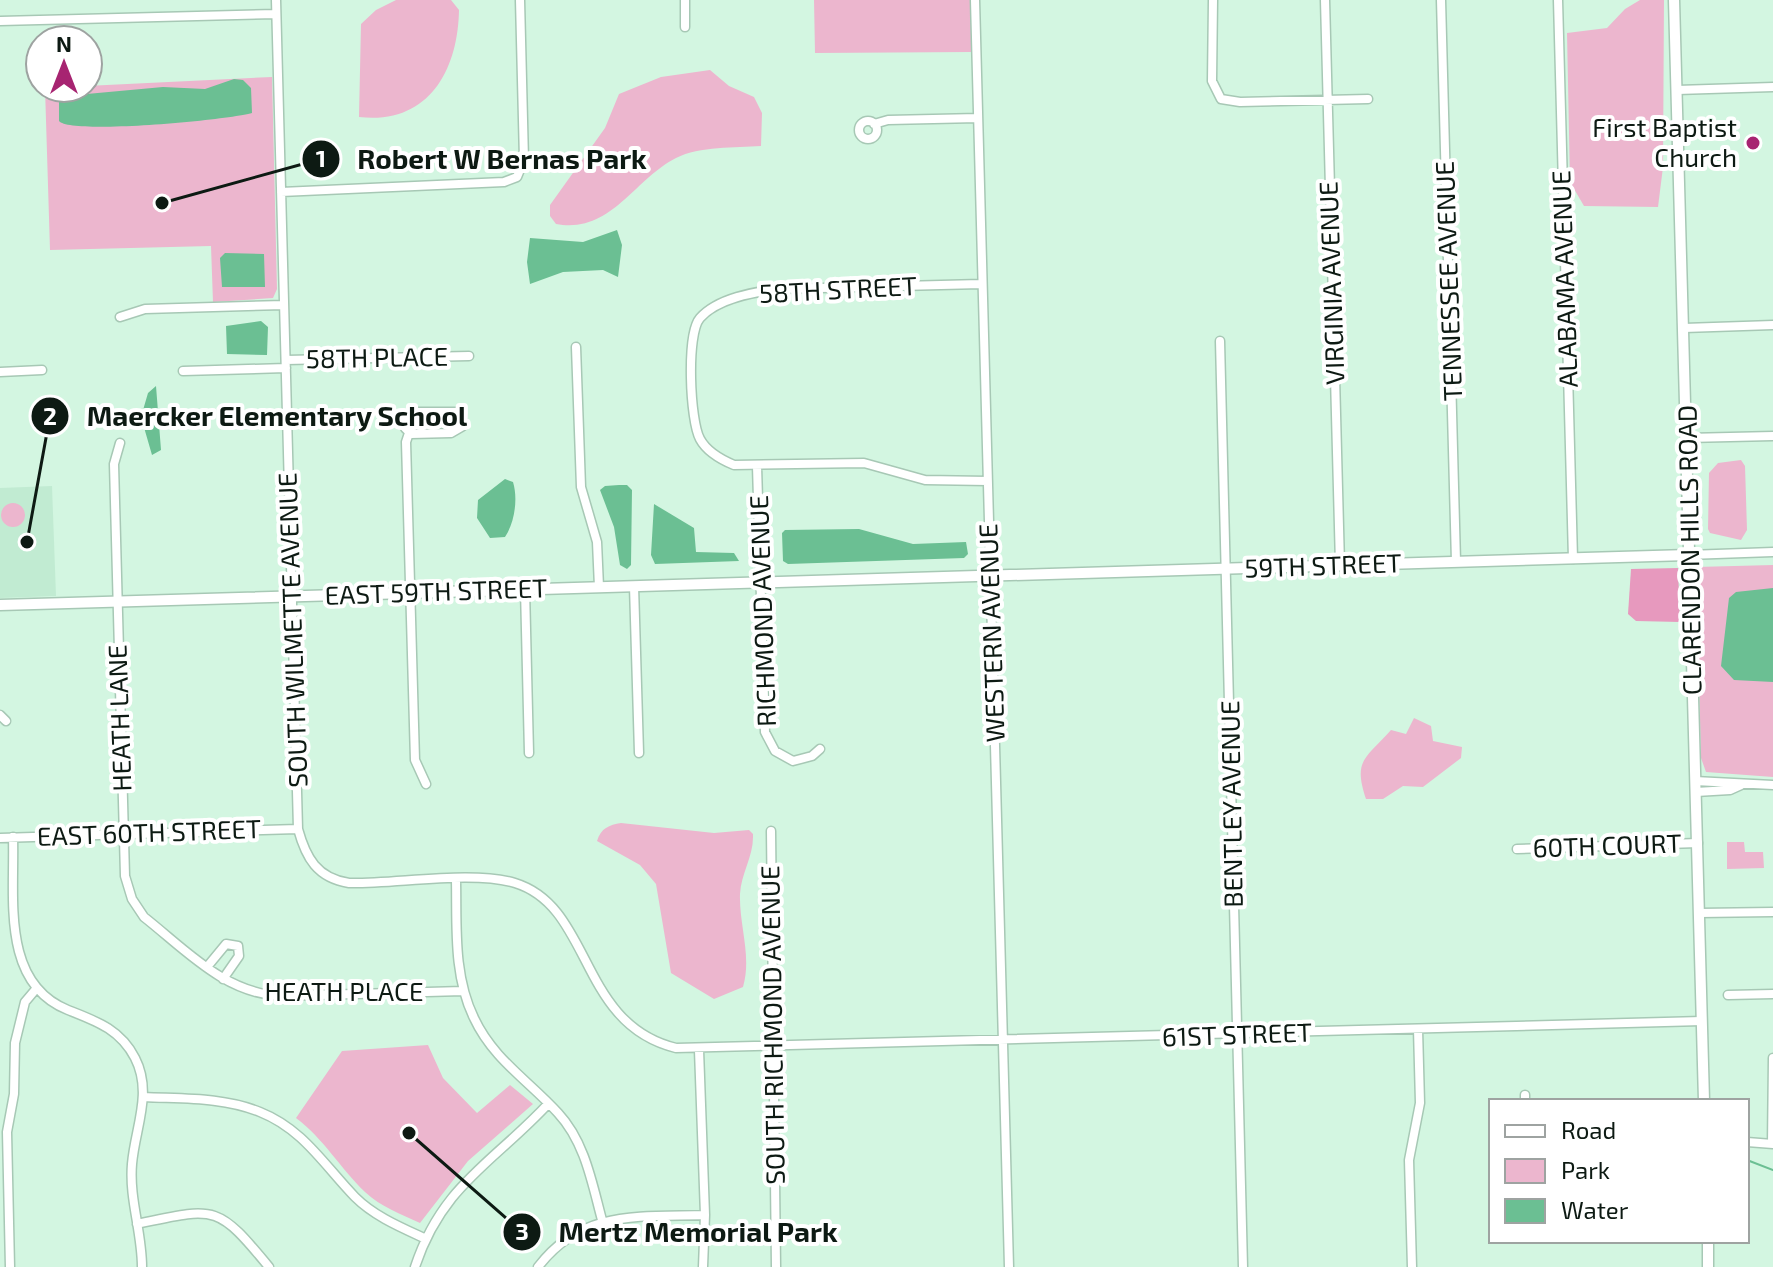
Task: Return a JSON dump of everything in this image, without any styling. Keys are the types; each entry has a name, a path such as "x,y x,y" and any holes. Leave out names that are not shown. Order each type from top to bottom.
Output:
{"street":[{"name":"SOUTH WILMETTE AVENUE","path":"276,0 298,829"},
{"path":"281,192 504,182 517,177 524,160 520,0"},
{"path":"685,0 685,27"},
{"name":"WESTERN AVENUE","path":"975,0 1009,1267"},
{"path":"1213,0 1212,81 1217,96 1240,102 1368,99"},
{"name":"VIRGINIA AVENUE","path":"1325,0 1340,565"},
{"name":"TENNESSEE AVENUE","path":"1441,0 1456,562"},
{"name":"ALABAMA AVENUE","path":"1558,0 1573,559"},
{"name":"CLARENDON HILLS ROAD","path":"1674,0 1704,1099"},
{"path":"0,21 276,14"},
{"path":"1677,90 1773,87"},
{"path":"874,124 888,120 978,118"},
{"name":"58TH STREET","path":"757,466 734,465 721,459 700,438 693,414 692,333 700,318 736,298 765,291 981,284"},
{"path":"120,317 145,309 284,305"},
{"path":"1684,328 1773,325"},
{"name":"BENTLEY AVENUE","path":"1220,341 1243,1267"},
{"path":"576,347 581,487 597,542 599,587"},
{"name":"58TH PLACE","path":"183,371 469,356"},
{"path":"0,372 42,370"},
{"path":"451,411 462,415 464,420 456,432 409,433 404,425 412,413 451,411"},
{"path":"409,433 406,442 415,760 426,784"},
{"path":"1687,438 1773,436"},
{"name":"HEATH LANE","path":"120,443 114,464 124,834"},
{"path":"757,466 864,463 925,480 988,481"},
{"name":"RICHMOND AVENUE","path":"757,466 759,582 768,742 782,757 793,761 812,756 820,749"},
{"name":"59TH STREET","path":"873,579 1773,552"},
{"name":"EAST 59TH STREET","path":"0,605 873,579"},
{"path":"634,586 639,753"},
{"path":"525,589 529,753"},
{"path":"1696,786 1730,790 1741,785 1773,785"},
{"name":"61ST STREET","path":"298,829 304,852 314,867 335,880 354,883 505,880 534,892 548,902 560,918 620,1018 656,1042 699,1050 1702,1021"},
{"name":"EAST 60TH STREET","path":"0,838 298,829"},
{"name":"SOUTH RICHMOND AVENUE","path":"771,831 776,1267"},
{"name":"HEATH PLACE","path":"124,834 127,886 139,910 207,967 239,988 272,996 463,991"},
{"path":"13,837 17,946 22,966 36,989 62,1008 92,1019 119,1036 138,1066 144,1097 132,1166 142,1267"},
{"name":"60TH COURT","path":"1517,849 1698,843"},
{"path":"456,880 459,968 463,991 489,1045 566,1123 580,1148 602,1220"},
{"path":"1699,913 1773,912"},
{"path":"207,967 226,944 238,946 239,956 223,979"},
{"path":"10,1267 7,1132 14,1094 15,1043 25,1002 36,989"},
{"path":"1728,995 1773,994"},
{"path":"1412,1267 1409,1160 1420,1103 1418,1029"},
{"path":"699,1050 705,1215 703,1267"},
{"path":"1749,1142 1773,1144 1773,1058"},
{"path":"144,1097 229,1103 277,1119 313,1146 356,1198 387,1220 424,1238"},
{"path":"415,1267 424,1238 473,1171 548,1104"},
{"path":"137,1224 194,1211 211,1213 234,1225 269,1267"},
{"path":"538,1267 564,1240 602,1220 705,1215"},
{"path":"1708,1243 1708,1267"}],"shaded area":[{"path":"52,486 56,596 0,598 0,488"},
{"path":"1678,568 1680,622 1636,621 1628,614 1631,569"}],"green space":[{"path":"396,0 451,0 459,10 453,53 435,89 421,102 404,112 383,117 359,117 361,24 376,10"},
{"path":"814,0 971,0 971,52 815,53"},
{"path":"1640,0 1664,0 1663,167 1658,207 1584,206 1570,182 1567,33 1607,28 1625,9"},
{"path":"710,70 729,86 754,97 762,113 761,146 718,148 685,154 661,168 607,213 575,225 556,224 550,216 550,205 605,128 619,94 661,77"},
{"path":"272,77 277,289 273,298 213,302 211,246 50,250 45,104 104,104 104,85"},
{"path":"1741,460 1745,466 1747,530 1741,540 1710,533 1708,529 1709,473 1718,463"},
{"path":"13,503 24,510 25,515 18,526 13,527 2,520 1,515 8,504"},
{"path":"1773,565 1773,777 1706,772 1701,758 1696,567"},
{"path":"1414,718 1431,726 1433,741 1462,747 1461,758 1423,787 1403,786 1383,799 1366,799 1361,768 1368,754 1391,730 1406,734"},
{"path":"621,823 714,833 749,830 753,834 752,850 740,894 746,952 743,987 714,999 671,973 656,884 640,865 597,841 606,828"},
{"path":"1727,842 1744,842 1745,852 1763,852 1764,868 1727,869"},
{"path":"428,1045 443,1078 477,1113 510,1085 533,1104 468,1161 420,1223 371,1197 296,1118 342,1051"}],"water":[{"path":"234,79 243,80 251,88 252,113 119,126 90,127 59,121 59,104 104,104 104,92 163,87 205,89"},
{"path":"617,230 622,245 618,277 603,270 563,272 530,284 527,262 530,238 583,242"},
{"path":"225,253 264,254 265,287 222,287 220,258"},
{"path":"261,321 268,327 267,355 227,354 226,326"},
{"path":"156,386 161,450 152,455 141,417 148,393"},
{"path":"505,479 513,482 515,488 513,517 505,537 490,538 477,518 478,500"},
{"path":"627,485 632,490 631,565 627,569 620,565 614,527 600,490 605,486"},
{"path":"654,504 694,528 696,552 734,553 739,561 655,564 651,555"},
{"path":"859,529 913,544 966,542 968,554 964,558 788,564 783,561 782,533 785,530"},
{"path":"1773,588 1773,682 1734,680 1721,666 1729,598 1736,592"}],"waterway":[{"path":"1749,1161 1773,1170"}],"place":[{"name":"First Baptist Church","path":"1753,143"},
{"name":"Robert W Bernas Park","path":"162,203"},
{"name":"Maercker Elementary School","path":"27,542"},
{"name":"Mertz Memorial Park","path":"409,1133"}]}
